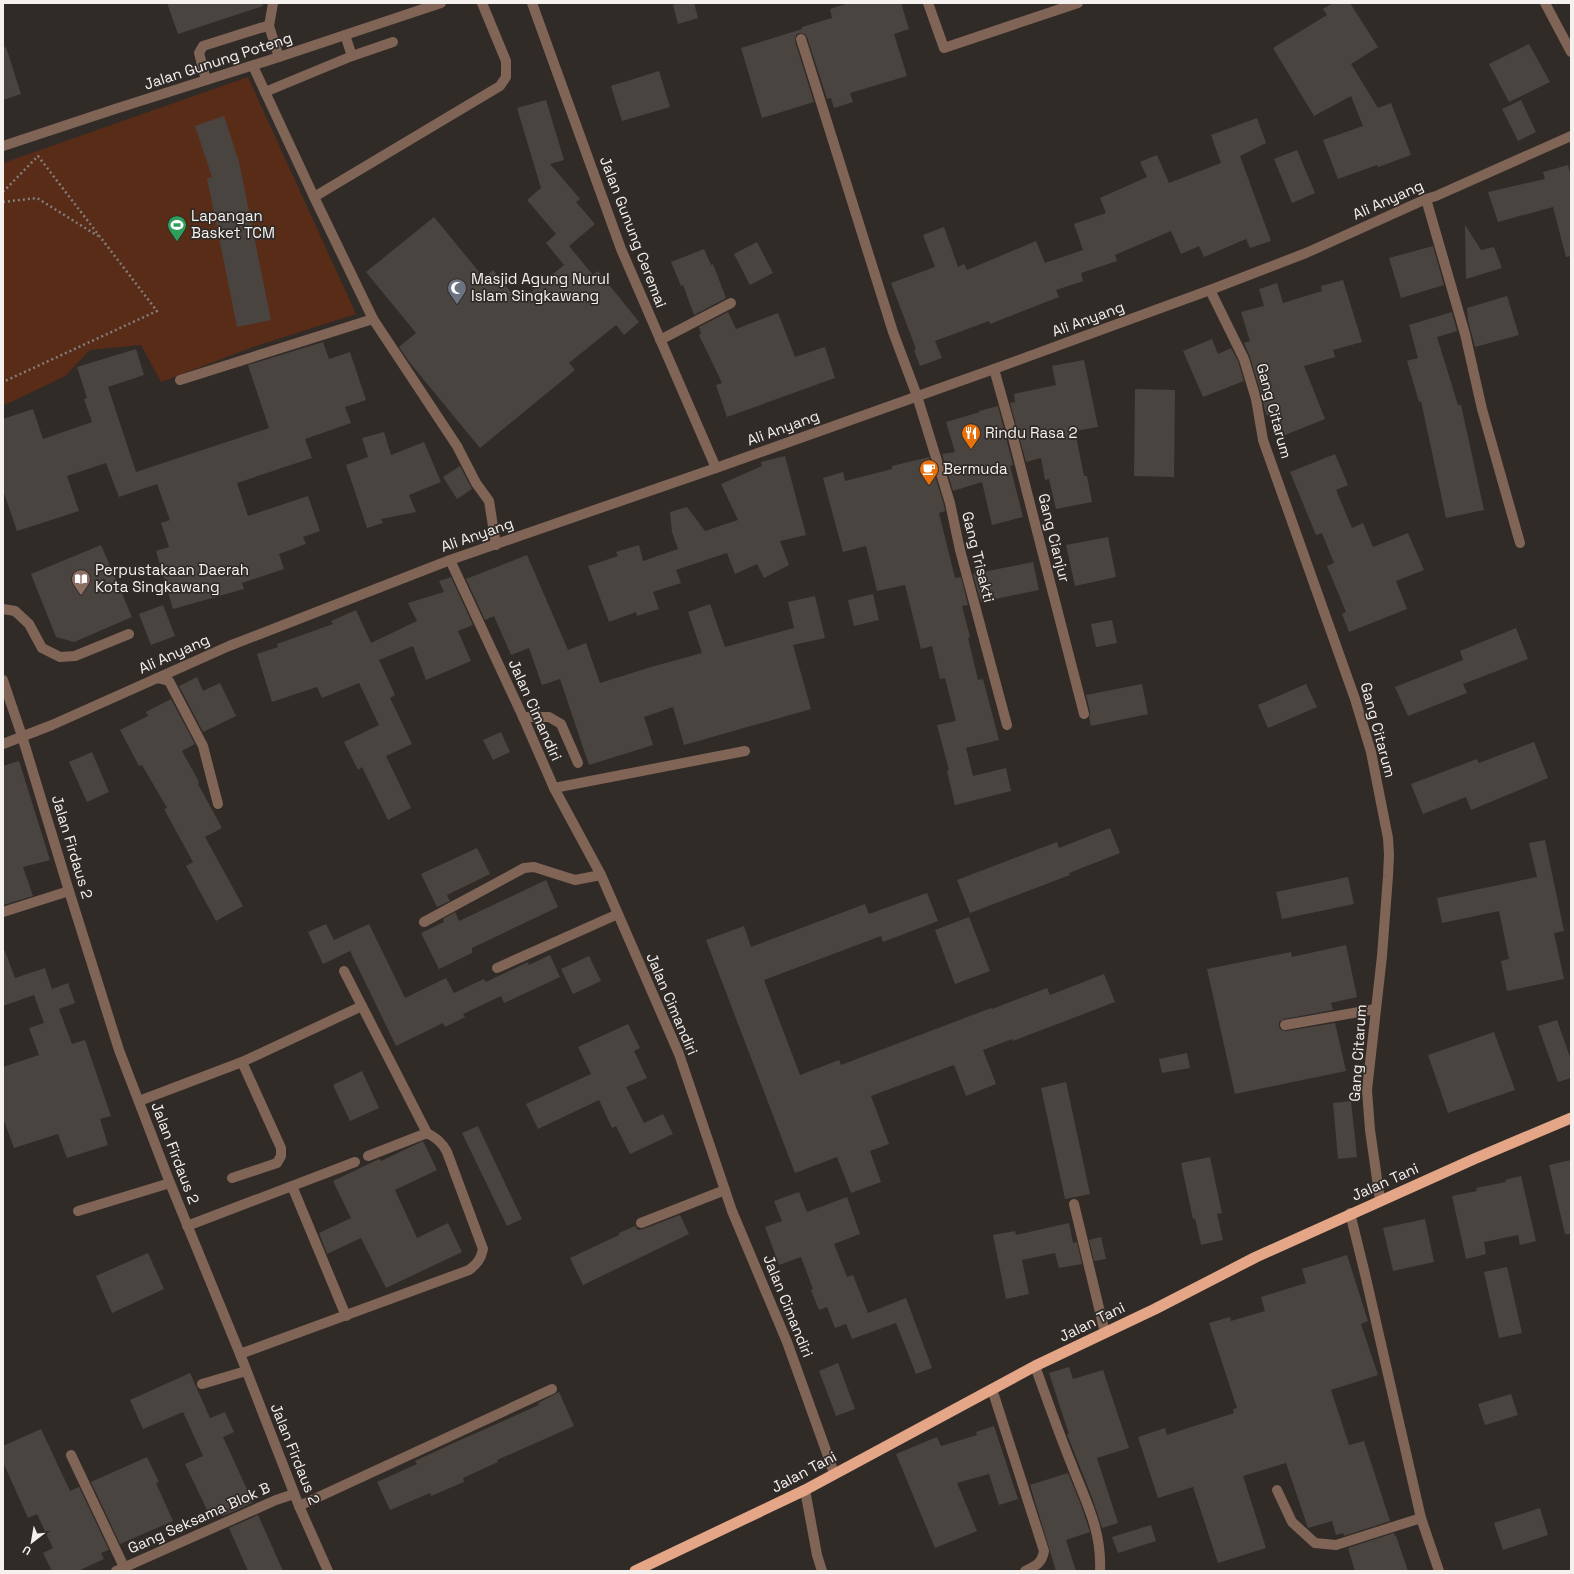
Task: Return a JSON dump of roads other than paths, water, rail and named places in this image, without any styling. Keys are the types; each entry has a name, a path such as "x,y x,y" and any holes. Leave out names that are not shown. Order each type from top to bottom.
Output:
{"highway":[{"name":"Jalan Tani","path":"635,1571 805,1490 834,1473 1035,1366 1256,1257 1380,1200 1571,1118"}],"street":[{"path":"273,3 269,26 280,57"},
{"name":"Jalan Gunung Poteng","path":"3,146 253,66 441,3"},
{"path":"314,197 500,86 506,77 506,61 482,3"},
{"name":"Jalan Gunung Ceremai","path":"532,3 621,249 716,468"},
{"path":"928,3 944,48 1078,3"},
{"path":"1545,3 1571,52"},
{"path":"206,80 199,53 203,46 269,26"},
{"path":"345,35 352,56"},
{"name":"Gang Trisakti","path":"801,39 893,332 917,396 950,503 960,550 1007,725"},
{"path":"265,92 352,56 393,42"},
{"path":"253,66 373,319 457,446 476,483 488,501 496,545"},
{"name":"Ali Anyang","path":"3,744 52,725 230,646 450,560 716,468 994,369 1210,290 1306,253 1571,136"},
{"path":"1426,199 1464,334 1482,410 1520,543"},
{"name":"Gang Citarum","path":"1210,290 1244,359 1256,399 1263,440 1355,699 1371,752 1386,832 1389,854 1382,956 1367,1090 1370,1130 1380,1200"},
{"path":"660,340 731,303"},
{"path":"180,380 373,319"},
{"name":"Gang Cianjur","path":"994,369 1084,714"},
{"name":"Jalan Cimandiri","path":"450,560 554,788 601,875 679,1054 732,1211 787,1342 834,1473"},
{"path":"3,609 16,611 29,624 42,648 60,657 75,656 129,634"},
{"path":"157,678 169,681 203,746 218,804"},
{"name":"Jalan Firdaus 2","path":"3,680 22,736 119,1050 170,1183 240,1354 294,1494 328,1571"},
{"path":"523,718 549,717 560,724 578,763"},
{"path":"554,788 745,751"},
{"path":"424,922 524,868 534,867 574,880 601,875"},
{"path":"3,912 69,891"},
{"path":"497,968 618,914"},
{"path":"240,1354 469,1270 476,1265 482,1256 483,1249 447,1152 440,1142 427,1133 344,971"},
{"path":"139,1101 242,1062 362,1006"},
{"path":"1285,1025 1376,1009"},
{"path":"232,1178 277,1162 281,1156 282,1148 242,1062"},
{"path":"368,1156 427,1133"},
{"path":"187,1226 355,1162"},
{"path":"78,1211 170,1183"},
{"path":"292,1186 346,1316"},
{"path":"640,1223 725,1190"},
{"path":"1074,1204 1104,1333"},
{"path":"1350,1214 1367,1281 1421,1518 1440,1571"},
{"path":"1035,1366 1070,1463 1091,1512 1097,1532 1100,1571"},
{"path":"202,1384 246,1371"},
{"path":"299,1506 552,1389"},
{"path":"992,1389 1044,1551 1043,1558 1038,1565 1025,1571"},
{"path":"71,1455 120,1569"},
{"path":"805,1490 817,1555 822,1571"},
{"path":"1276,1490 1292,1522 1315,1543 1319,1544 1336,1545 1421,1518"},
{"name":"Gang Seksama Blok B","path":"120,1569 276,1500 294,1494"}],"place":[{"name":"Lapangan Basket TCM","path":"177,242"},
{"name":"Masjid Agung Nurul Islam Singkawang","path":"457,305"},
{"name":"Rindu Rasa 2","path":"971,450"},
{"name":"Bermuda","path":"929,486"},
{"name":"Perpustakaan Daerah Kota Singkawang","path":"81,596"}]}
